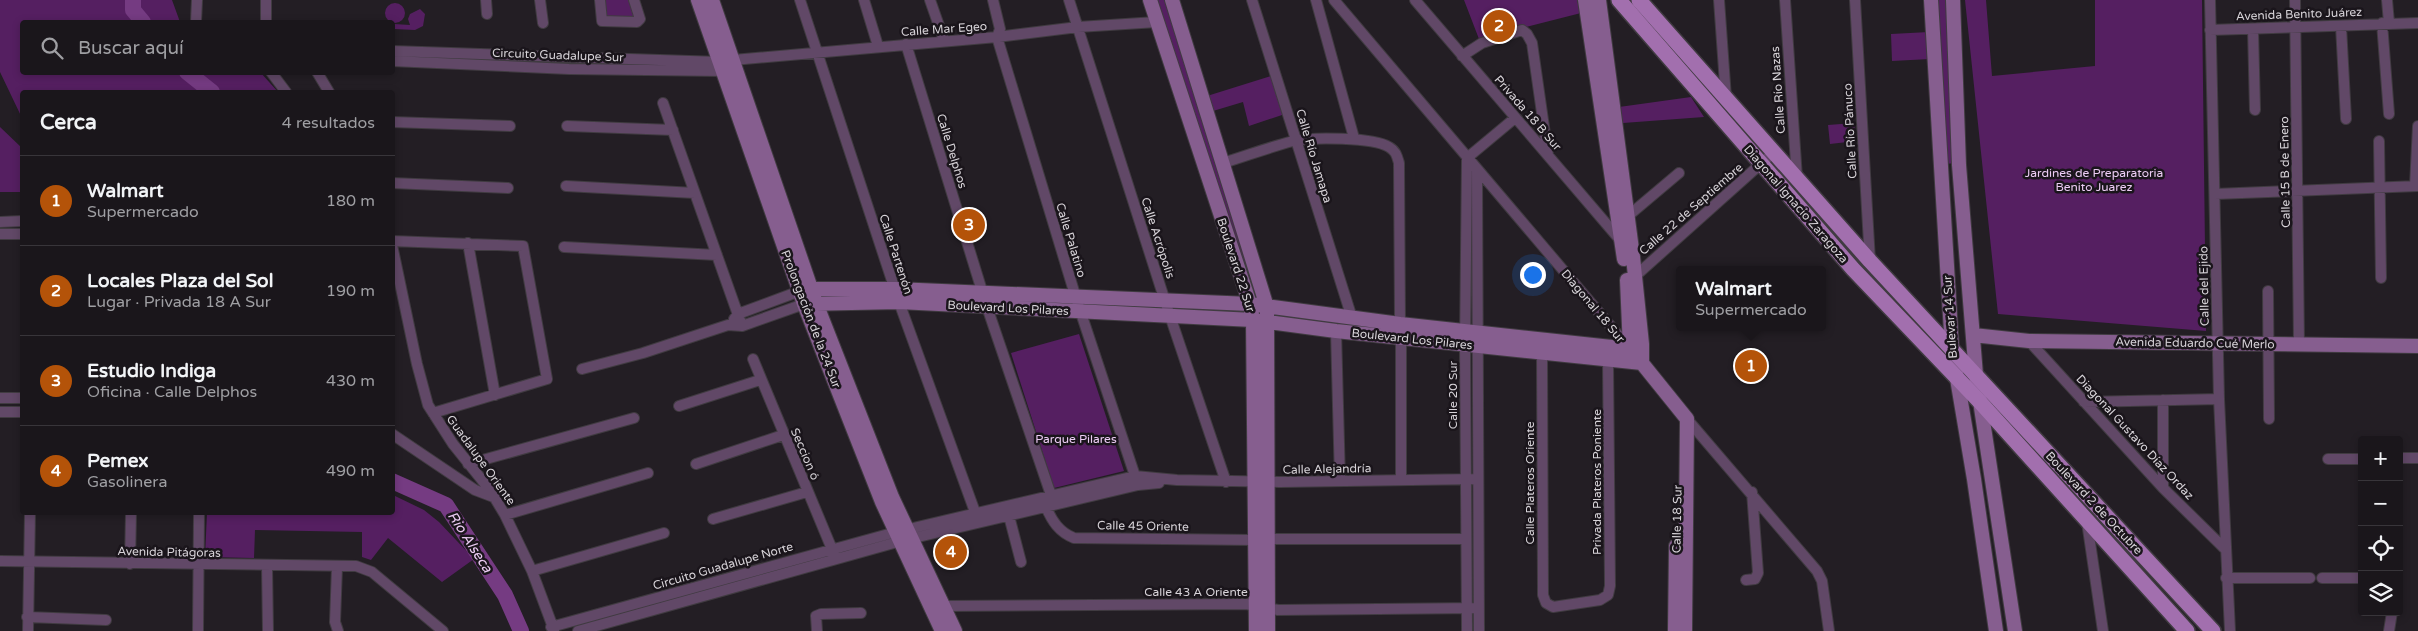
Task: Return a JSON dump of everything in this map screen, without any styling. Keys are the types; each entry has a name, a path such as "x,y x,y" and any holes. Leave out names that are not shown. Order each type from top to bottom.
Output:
{"main road":[{"name":"Diagonal Ignacio Zaragoza","path":"1619,0 1853,269 1980,402"},
{"name":"Diagonal Ignacio Zaragoza","path":"1640,0 1651,7 1726,98 1870,261 1976,375"},
{"name":"Boulevard 2 de Octubre","path":"1976,375 2213,631"},
{"name":"Boulevard 2 de Octubre","path":"1980,402 2187,631"}],"street":[{"path":"196,20 197,0"},
{"path":"266,0 266,20"},
{"path":"486,0 487,14"},
{"path":"540,0 543,23"},
{"path":"600,0 602,21 637,22 640,19 634,0"},
{"name":"Prolongación de la 24 Sur","path":"698,0 726,64 808,297 892,497 904,536 942,631"},
{"name":"Prolongación de la 24 Sur","path":"712,0 726,64"},
{"name":"Calle Partenón","path":"800,0 897,296 975,512"},
{"path":"864,0 878,46"},
{"path":"930,0 944,40"},
{"name":"Calle Palatino","path":"993,0 1000,29 997,37 1076,298 1137,480"},
{"name":"Calle Acrópolis","path":"1070,0 1165,301 1226,482"},
{"name":"Boulevard 22 Sur","path":"1150,0 1250,304 1253,320 1261,482"},
{"name":"Boulevard 22 Sur","path":"1172,0 1267,307 1268,322 1261,482 1261,607 1256,631"},
{"name":"Calle Río Jamapa","path":"1252,0 1352,318"},
{"path":"1316,0 1354,138"},
{"name":"Privada 18 B Sur","path":"1415,0 1622,242"},
{"path":"1585,0 1622,242 1631,280 1642,344 1642,363"},
{"path":"1599,0 1628,216 1631,280 1630,349"},
{"path":"1719,0 1726,98"},
{"name":"Calle Río Nazas","path":"1785,0 1797,178"},
{"name":"Calle Río Pánuco","path":"1855,0 1870,261"},
{"name":"Bulevar 14 Sur","path":"1931,0 1952,349 1955,377 1974,479 1996,631"},
{"name":"Bulevar 14 Sur","path":"1952,0 1960,165 1976,375 2015,631"},
{"name":"Calle del Ejido","path":"2210,0 2219,399 2224,549 2230,631"},
{"name":"Calle 15 B de Enero","path":"2295,0 2300,345"},
{"path":"2387,0 2389,114"},
{"name":"Diagonal 18 Sur","path":"1336,1 1642,363 1687,419 1818,570 1822,581 1829,627"},
{"name":"Calle Mar Egeo","path":"726,64 878,46 997,37 1078,27 1157,22"},
{"name":"Avenida Benito Juárez","path":"2210,30 2418,23"},
{"path":"2341,26 2346,119"},
{"path":"2253,29 2255,110"},
{"path":"1462,56 1491,39 1522,30 1527,34 1532,43 1549,156"},
{"name":"Calle Delphos","path":"906,44 985,301 1051,495"},
{"name":"Circuito Guadalupe Sur","path":"395,51 726,64"},
{"path":"460,53 460,64"},
{"path":"599,58 599,69"},
{"name":"Circuito Guadalupe Sur","path":"395,62 599,69 726,64"},
{"path":"273,75 284,90"},
{"path":"319,75 328,90"},
{"path":"663,102 742,326"},
{"path":"1468,158 1515,118"},
{"path":"395,122 510,126"},
{"path":"568,126 673,130"},
{"path":"2215,194 2417,186 2418,126"},
{"path":"1223,164 1295,141 1354,138 1387,145 1395,152 1399,163 1401,479"},
{"path":"2379,141 2381,278"},
{"name":"Calle 22 de Septiembre","path":"1631,280 1774,152"},
{"name":"Calle 20 Sur","path":"1468,158 1470,339 1477,479 1478,631"},
{"name":"Calle 20 Sur","path":"1467,631 1466,478 1477,170"},
{"path":"1628,216 1679,173"},
{"path":"395,183 508,188"},
{"path":"566,186 695,193"},
{"path":"0,222 20,221"},
{"path":"0,234 20,234"},
{"path":"395,241 523,246 547,379 433,413"},
{"path":"468,243 495,395"},
{"path":"564,247 717,255"},
{"name":"Guadalupe Oriente","path":"395,259 424,394 433,413 468,464 496,498 532,571 553,629"},
{"path":"2268,291 2269,419"},
{"name":"Boulevard Los Pilares","path":"808,297 897,296 985,301 1081,312 1253,320 1336,331 1400,331 1470,339 1630,349"},
{"path":"728,325 738,314 808,297"},
{"path":"582,369 643,353 728,325 742,326 808,297"},
{"name":"Boulevard Los Pilares","path":"985,301 1076,298 1250,304 1352,318 1400,331"},
{"path":"1336,331 1340,481"},
{"name":"Avenida Eduardo Cué Merlo","path":"1973,335 2029,341 2418,346"},
{"name":"Boulevard Los Pilares","path":"1470,339 1542,353 1642,363"},
{"name":"Diagonal Gustavo Díaz Ordaz","path":"2029,341 2163,488 2224,549"},
{"name":"Calle Plateros Oriente","path":"1542,353 1543,595 1546,603 1553,607 1600,600"},
{"name":"Seccion ó","path":"753,359 783,436 834,554"},
{"name":"Privada Plateros Poniente","path":"1600,600 1608,595 1610,586 1608,360"},
{"path":"679,406 760,380"},
{"path":"0,398 20,398"},
{"path":"2084,402 2219,399"},
{"path":"2163,400 2163,488"},
{"name":"Calle 18 Sur","path":"1678,408 1680,628"},
{"path":"0,412 20,412"},
{"path":"468,464 634,418"},
{"name":"Calle 18 Sur","path":"1680,628 1687,419"},
{"path":"395,436 475,490 496,498"},
{"path":"696,464 783,436"},
{"path":"2403,458 2418,458"},
{"path":"2328,459 2358,459"},
{"path":"505,515 648,473"},
{"name":"Calle Alejandría","path":"904,536 975,512 1051,495 1137,480 1261,482 1477,479"},
{"name":"Calle Alejandría","path":"904,536 1009,516 1137,480"},
{"path":"713,520 807,492"},
{"path":"1746,580 1754,580 1758,573 1752,492"},
{"name":"Calle 45 Oriente","path":"1046,506 1058,528 1064,534 1074,538 1466,539"},
{"path":"28,631 30,515"},
{"path":"130,515 130,564"},
{"path":"198,631 199,515"},
{"path":"1009,516 1021,562"},
{"path":"2087,522 2102,631"},
{"path":"532,571 664,533"},
{"name":"Prolongación de la 24 Sur","path":"904,536 944,606 954,631"},
{"name":"Circuito Guadalupe Norte","path":"553,629 904,536"},
{"name":"Avenida Pitágoras","path":"0,561 364,568 442,631"},
{"path":"267,566 268,631"},
{"path":"337,567 335,622 338,631"},
{"path":"2226,578 2310,578"},
{"path":"2322,578 2358,578"},
{"name":"Circuito Guadalupe Norte","path":"578,631 696,592"},
{"name":"Calle 43 A Oriente","path":"944,606 1261,607 1278,610 1478,608"},
{"name":"Boulevard 22 Sur","path":"1261,607 1268,631"},
{"path":"817,631 816,616 821,614 861,613"},
{"path":"2389,631 2391,616"},
{"path":"27,617 106,620"},
{"path":"1829,627 1836,631"}],"green space":[{"path":"0,0 172,0 179,20 20,20 20,75 263,75 276,90 20,90 20,114 0,72"},
{"path":"601,0 630,0 637,20 603,19"},
{"path":"1157,0 1167,0 1264,303 1251,300"},
{"path":"1464,0 1577,0 1581,13 1479,39"},
{"path":"1936,0 1946,0 1958,163 1943,164"},
{"name":"Jardines de Preparatoria Benito Juarez","path":"1965,0 1986,0 1992,76 2095,66 2095,0 2202,0 2206,331 1998,314"},
{"path":"391,4 399,4 404,9 404,17 399,22 395,23 395,20 388,20 386,17 386,9"},
{"path":"420,9 425,14 423,26 415,30 395,29 395,24 410,25 408,19 410,14"},
{"path":"1929,32 1930,59 1892,61 1891,34"},
{"path":"1271,76 1285,114 1249,126 1243,102 1213,111 1207,96"},
{"path":"1691,97 1704,117 1623,123 1619,107"},
{"path":"1854,123 1856,141 1830,144 1828,125"},
{"path":"0,127 20,146 20,192 0,192"},
{"path":"1774,156 1947,351 1943,359 1765,165"},
{"name":"Parque Pilares","path":"1079,334 1124,471 1054,488 1011,353"},
{"path":"395,496 424,510 439,522 474,559 442,582 388,538 371,560 362,557 362,532 255,530 254,558 205,557 207,515 395,515"}],"waterway":[{"name":"Rio Alseca","path":"133,0 133,10 141,20"},
{"name":"Rio Alseca","path":"191,75 210,90"},
{"name":"Rio Alseca","path":"395,482 446,505 505,595 521,631"}],"place":[{"name":"Locales Plaza del Sol","path":"1499,26"},
{"name":"Estudio Indiga","path":"969,225"},
{"name":"Walmart","path":"1751,366"},
{"name":"Pemex","path":"951,552"}]}
